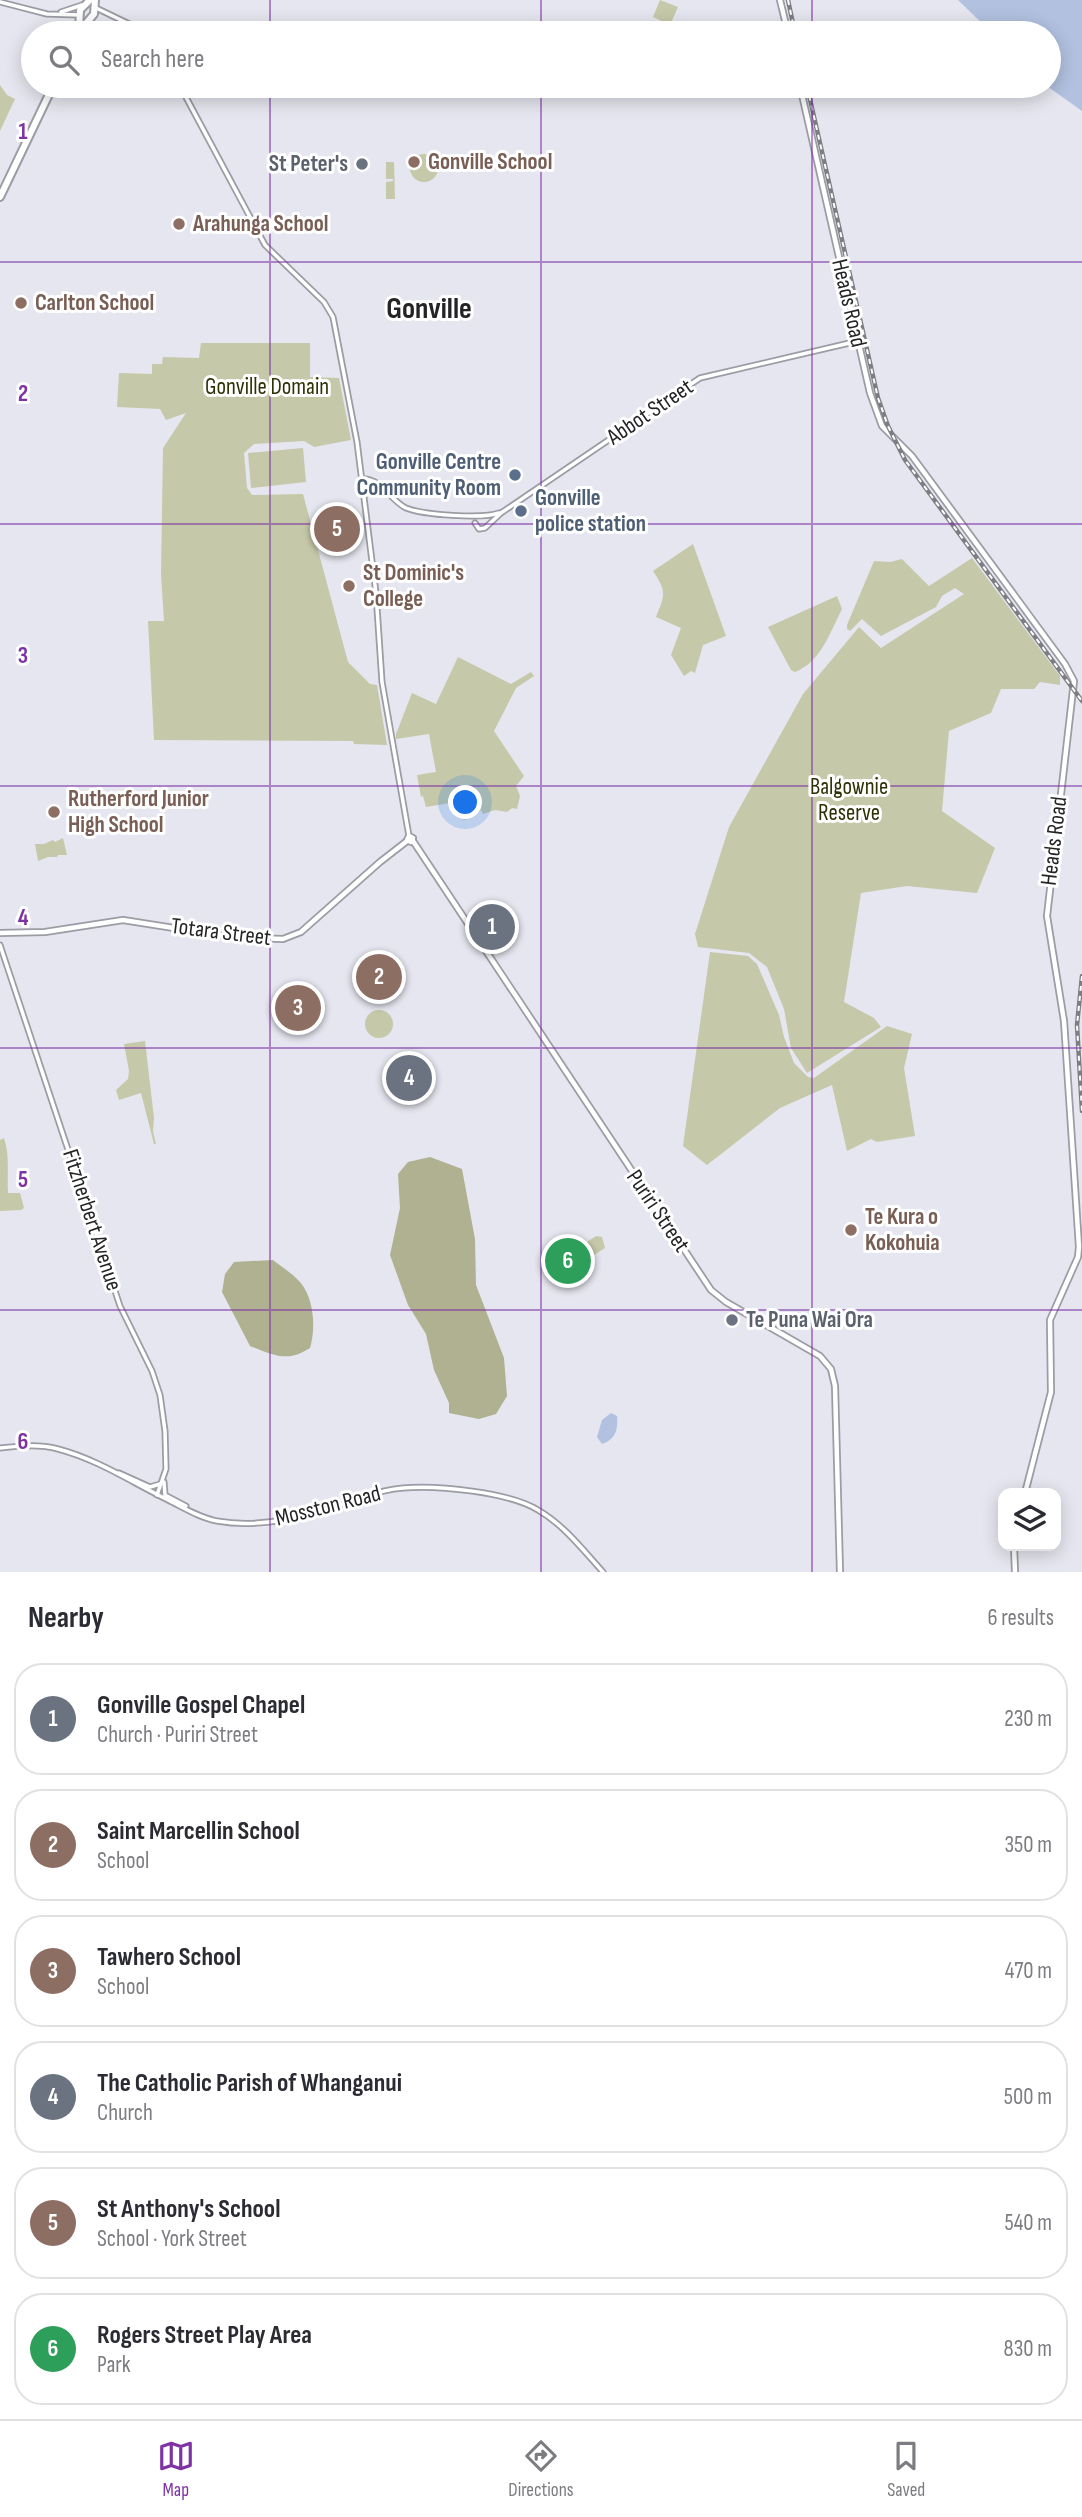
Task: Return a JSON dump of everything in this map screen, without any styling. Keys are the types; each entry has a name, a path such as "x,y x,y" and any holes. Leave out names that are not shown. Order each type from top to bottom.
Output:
{"highway":[{"path":"80,21 89,3"},
{"path":"88,21 91,17 89,3"},
{"path":"81,15 91,17"},
{"path":"0,197 47,98"}],"main road":[{"path":"780,0 785,21"},
{"name":"Heads Road","path":"803,98 871,399 880,423 918,464 1065,664 1073,681 1046,916 1063,1021 1079,1247 1078,1257 1050,1320 1051,1392 1026,1488"},
{"name":"Totara Street","path":"3,932 45,932 129,920 229,937 289,938 301,932 410,839"},
{"name":"Puriri Street","path":"410,839 714,1294 820,1356 829,1365 835,1386 840,1572"},
{"path":"0,927 3,932"},
{"path":"1014,1551 1015,1572"}],"street":[{"path":"0,2 42,13 81,15"},
{"path":"60,13 89,3 121,21"},
{"path":"91,17 106,14"},
{"name":"Puriri Street","path":"186,98 265,245 331,313 354,424 376,593 384,701 410,839"},
{"name":"Abbot Street","path":"486,527 501,513 699,379 858,341"},
{"name":"Abbot Street","path":"362,479 373,481 409,509 482,517 501,513"},
{"path":"462,516 475,523 479,529 486,527 488,522 482,517 475,523"},
{"name":"Fitzherbert Avenue","path":"0,945 120,1306 157,1385 163,1409 166,1469 157,1495"},
{"name":"Mosston Road","path":"0,1448 20,1446 58,1449 84,1458 201,1517 242,1523 286,1519 403,1488 435,1488 507,1498 536,1508 566,1532 603,1572"},
{"path":"113,1473 152,1487 163,1480"},
{"path":"163,1480 166,1496 201,1517"}],"green space":[{"path":"660,0 678,7 672,21 662,21 653,17"},
{"path":"0,85 7,95 15,99 0,131"},
{"path":"424,154 434,158 438,168 434,178 424,182 414,178 410,168 414,158"},
{"path":"386,162 394,162 395,199 386,199 386,182 393,179 386,179"},
{"name":"Gonville Domain","path":"201,343 310,343 310,377 339,378 351,440 314,447 304,441 254,444 244,453 247,488 252,495 303,494 348,662 370,684 377,685 387,745 354,744 353,741 154,740 148,621 164,621 161,574 163,448 186,413 166,420 160,409 117,407 119,373 152,374 152,364 162,364 163,357 199,358"},
{"path":"303,448 306,482 251,488 248,453"},
{"path":"693,544 726,636 703,645 695,673 691,671 684,676 671,655 681,628 656,617 663,594 661,584 653,571"},
{"name":"Balgownie Reserve","path":"972,558 1060,676 1060,685 1040,682 1034,689 1001,689 991,713 949,731 942,811 995,848 977,893 907,886 861,893 844,1002 874,1018 881,1027 807,1073 791,1048 784,1009 767,967 749,953 698,947 695,934 729,827 803,694 859,627 881,648 964,594 955,588 942,596 936,607 881,636 862,619 850,631 847,625 874,561 890,562 902,559 929,586"},
{"path":"837,596 842,609 824,645 812,661 795,672 791,670 768,627"},
{"path":"458,657 511,684 531,672 534,676 516,688 494,731 524,776 516,786 520,796 517,809 512,808 507,812 495,810 483,814 481,810 465,820 457,817 450,803 426,807 423,796 421,797 417,775 436,772 429,734 396,739 412,693 436,704"},
{"path":"63,838 67,855 38,861 35,844 53,840 55,842"},
{"path":"710,952 748,956 757,964 779,1015 794,1063 808,1077 814,1078 887,1026 912,1034 904,1068 915,1136 877,1142 871,1139 847,1151 832,1085 780,1108 707,1165 683,1146"},
{"path":"379,1010 389,1014 393,1024 389,1034 379,1038 369,1034 365,1024 369,1014"},
{"path":"145,1041 156,1144 141,1093 119,1100 116,1090 128,1079 124,1044"},
{"path":"4,1138 8,1158 8,1193 20,1193 24,1208 21,1210 0,1211 0,1140"},
{"path":"430,1157 462,1169 475,1239 476,1285 504,1358 507,1396 496,1414 479,1419 449,1413 449,1403 434,1370 426,1334 408,1305 390,1255 400,1208 398,1174 408,1162"},
{"path":"596,1236 602,1237 605,1248 562,1275 557,1272 554,1260 557,1255 578,1248"},
{"path":"273,1260 300,1282 311,1305 313,1332 310,1348 302,1353 280,1356 250,1346 222,1292 225,1274 234,1262"}],"water":[{"path":"958,0 1082,0 1082,111 1061,96 1061,21 980,21"},
{"path":"611,1413 617,1416 616,1429 613,1436 602,1444 597,1437 602,1420"}],"railway":[{"path":"788,0 792,21"},
{"path":"810,98 878,398 888,426 905,460 1082,701"},
{"path":"1082,976 1077,1025 1082,1111"}],"place":[{"name":"Gonville School","path":"414,162"},
{"name":"St Peter's","path":"362,164"},
{"name":"Arahunga School","path":"179,224"},
{"name":"Carlton School","path":"21,303"},
{"name":"Gonville Centre Community Room","path":"515,475"},
{"name":"Gonville police station","path":"521,511"},
{"name":"St Anthony's School","path":"337,529"},
{"name":"St Dominic's College","path":"349,586"},
{"name":"Rutherford Junior High School","path":"54,812"},
{"name":"Gonville Gospel Chapel","path":"492,927"},
{"name":"Saint Marcellin School","path":"379,977"},
{"name":"Tawhero School","path":"298,1008"},
{"name":"The Catholic Parish of Whanganui","path":"409,1078"},
{"name":"Te Kura o Kokohuia","path":"851,1230"},
{"name":"Rogers Street Play Area","path":"568,1261"},
{"name":"Te Puna Wai Ora","path":"732,1320"}],"district":[{"name":"Gonville","path":"429,309"}]}
